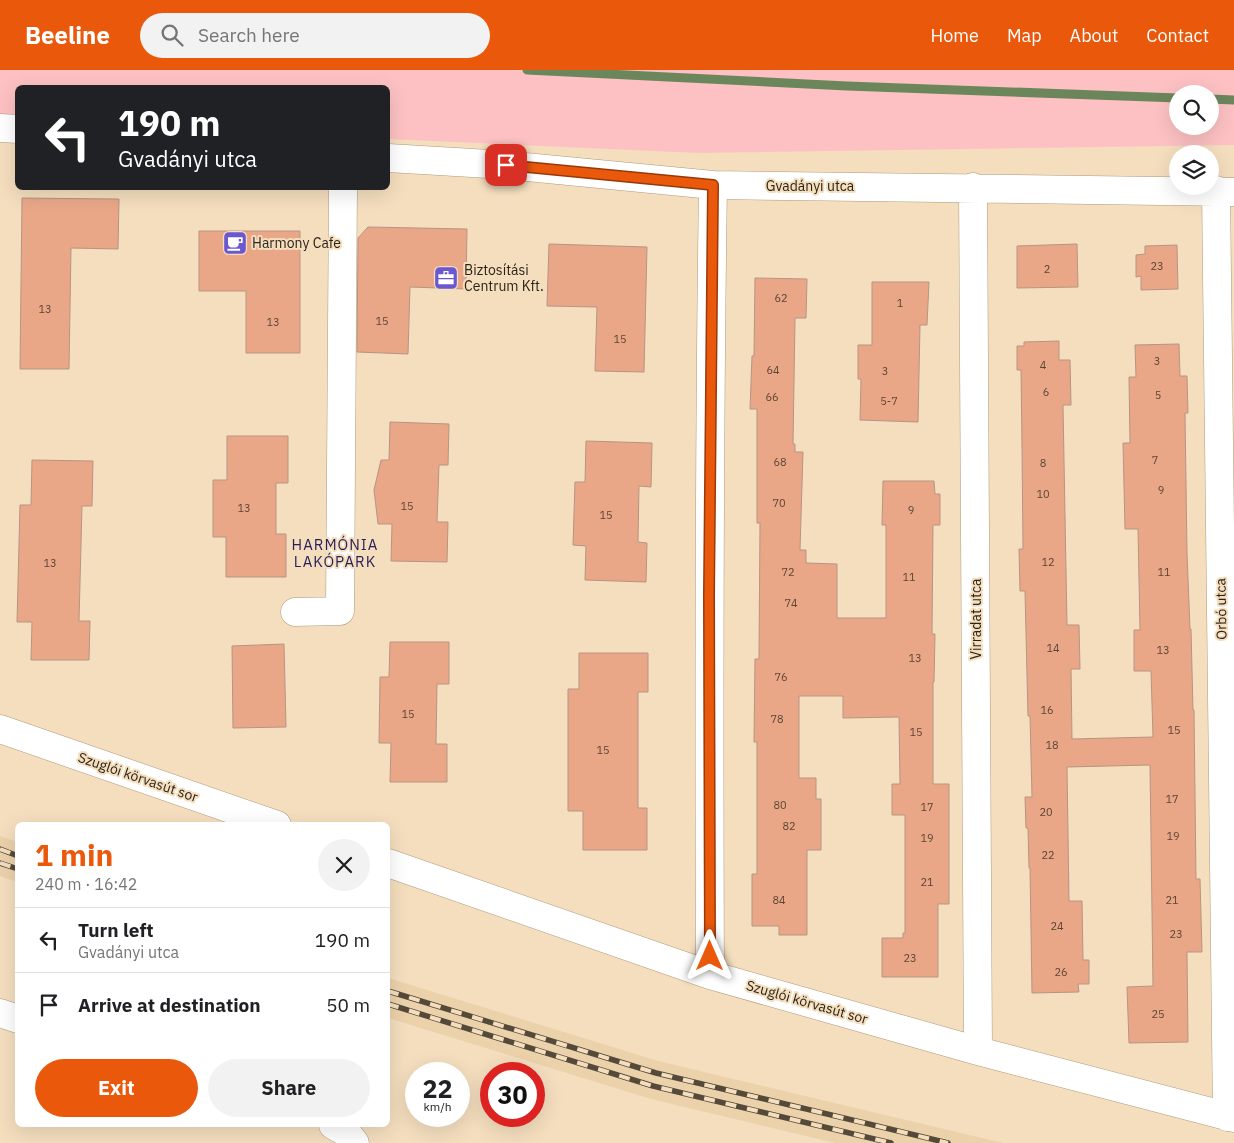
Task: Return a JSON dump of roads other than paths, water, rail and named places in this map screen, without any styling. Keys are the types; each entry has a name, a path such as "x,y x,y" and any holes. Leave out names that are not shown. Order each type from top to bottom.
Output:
{"street":[{"path":"0,128 15,129"},
{"name":"Gvadányi utca","path":"390,158 506,165 713,185 1225,191"},
{"path":"710,975 709,603 713,185"},
{"name":"Virradat utca","path":"973,187 978,1051"},
{"path":"295,612 340,611 343,190"},
{"name":"Orbó utca","path":"1225,191 1231,1118"},
{"name":"Szuglói körvasút sor","path":"0,729 268,822"},
{"name":"Szuglói körvasút sor","path":"390,864 710,975 978,1051 1231,1118"},
{"path":"0,1013 15,1018"},
{"path":"336,1127 347,1133 355,1143"}],"waterway":[{"path":"527,70 847,86 1169,98"},
{"path":"1219,99 1234,100"}],"railway":[{"path":"0,849 15,855"},
{"path":"0,863 15,868"},
{"path":"390,992 656,1073 948,1143"},
{"path":"390,1005 653,1086 891,1143"}],"place":[{"name":"Harmony Cafe","path":"235,243"},
{"name":"Biztosítási Centrum Kft.","path":"446,278"}],"district":[{"name":"HARMÓNIA LAKÓPARK","path":"335,554"}]}
